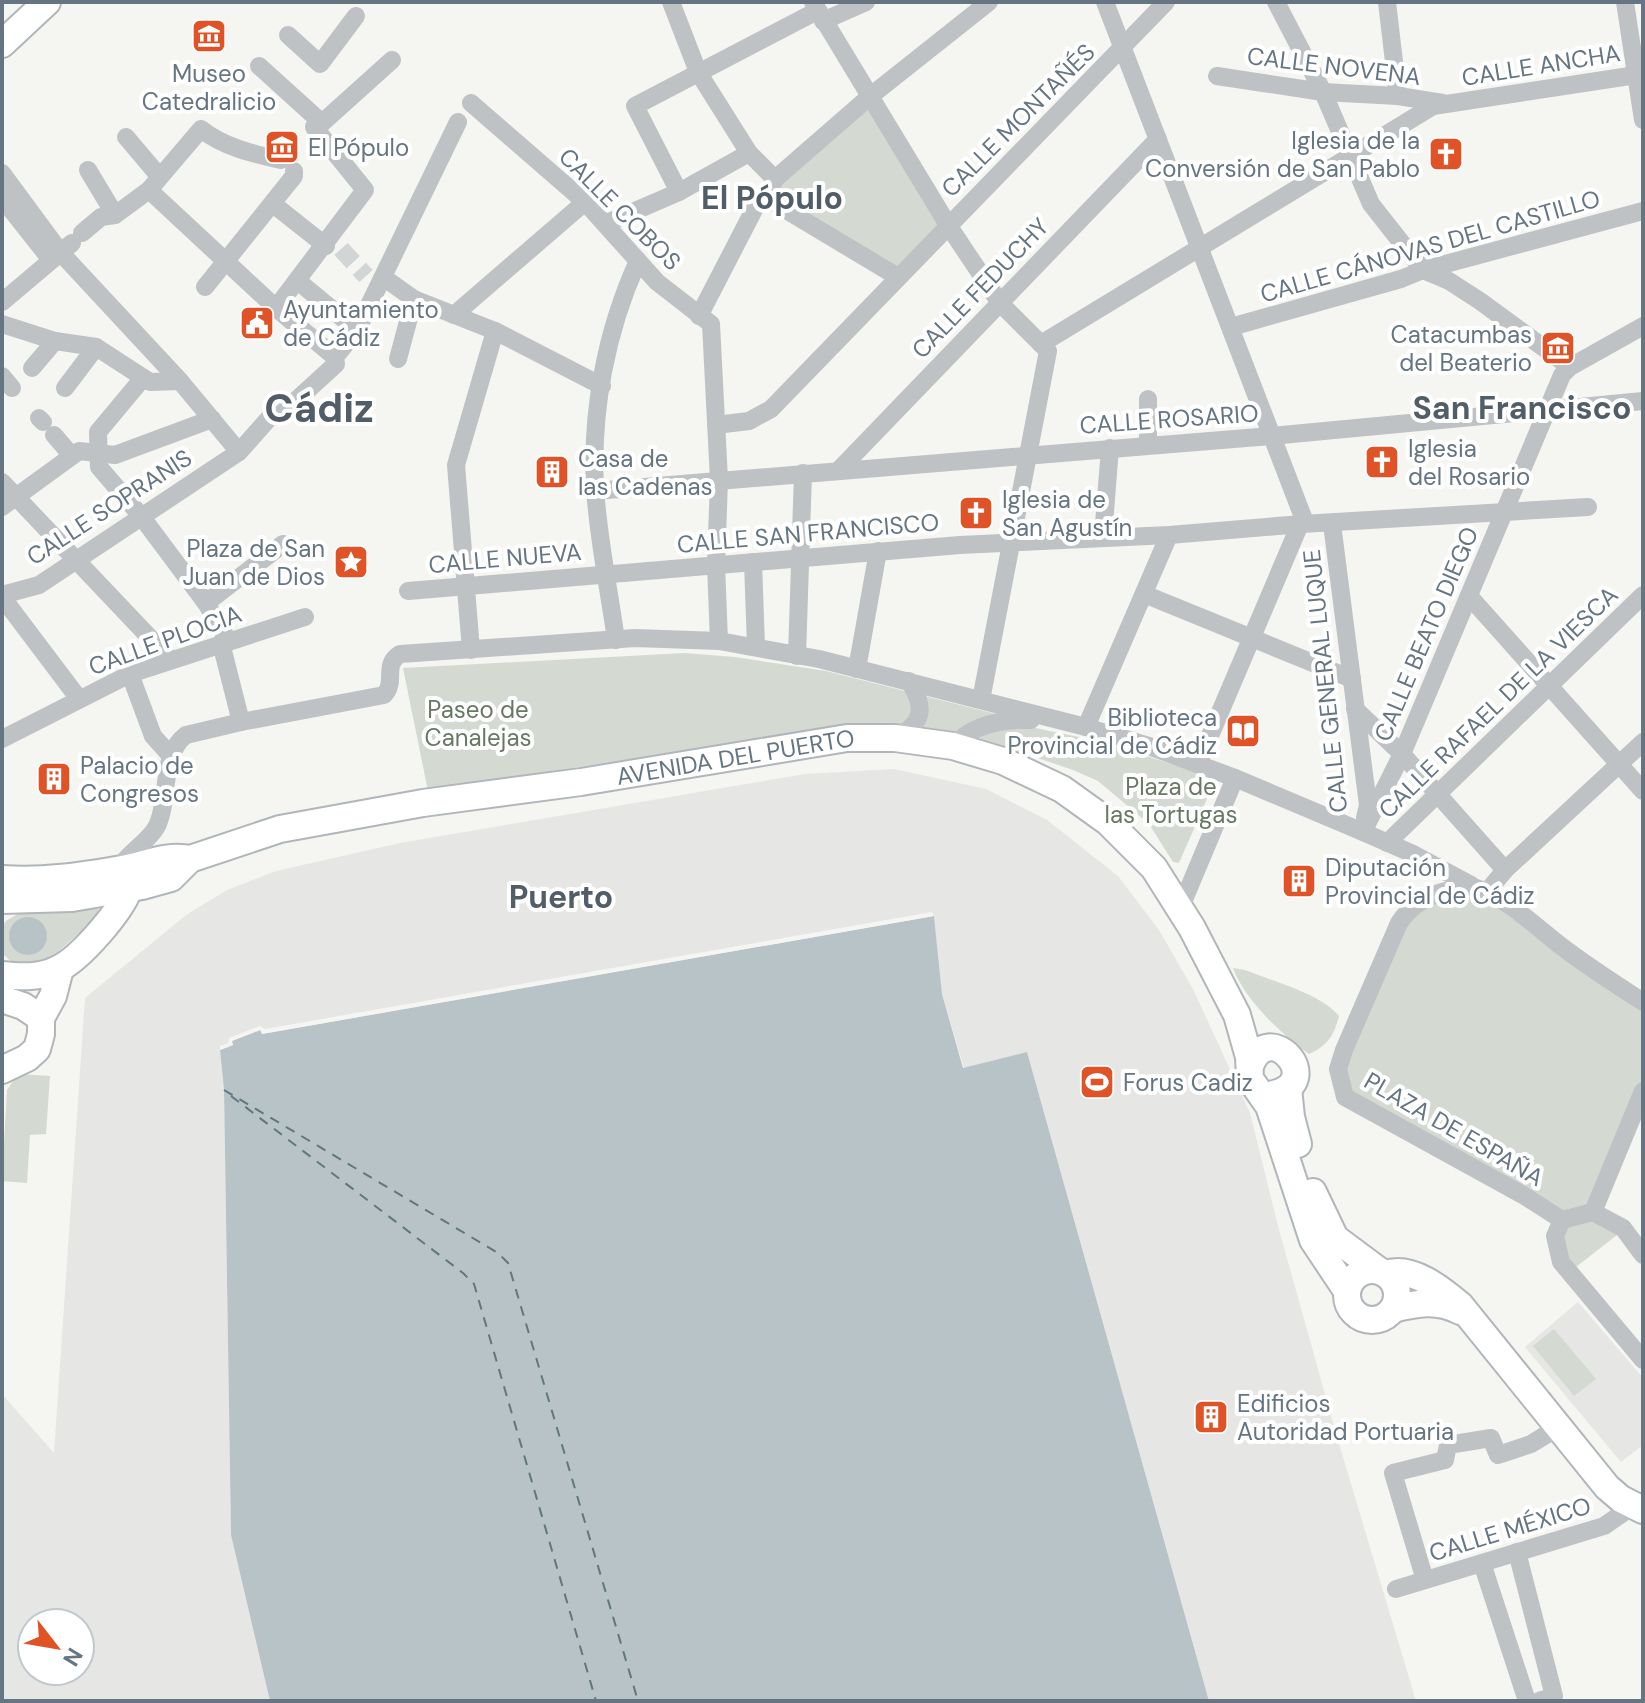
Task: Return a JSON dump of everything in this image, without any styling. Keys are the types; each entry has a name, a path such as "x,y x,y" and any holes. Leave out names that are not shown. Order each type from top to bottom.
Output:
{"street":[{"path":"2,44 47,2"},
{"path":"671,2 698,72 749,153 775,179"},
{"path":"679,192 635,106 817,11 866,2"},
{"path":"719,641 716,565 719,480 711,324 699,316 758,202 766,198 775,179 868,98 989,2"},
{"path":"1105,2 1303,517 1198,764"},
{"name":"CALLE MONTAÑÉS","path":"716,425 749,421 771,409 1166,2"},
{"path":"1276,2 1323,92 1371,204 1423,270 1449,281 1480,301 1570,367 1643,326"},
{"path":"1387,2 1398,96"},
{"path":"1625,2 1640,74 1643,120"},
{"path":"817,11 868,98 1000,303 1048,351 981,700"},
{"path":"288,35 320,64 356,16"},
{"path":"318,125 392,60"},
{"path":"259,66 318,125 365,190 332,245 276,308"},
{"name":"CALLE ANCHA","path":"1446,103 1640,74"},
{"name":"CALLE NOVENA","path":"1217,76 1323,92 1398,96 1446,103"},
{"name":"CALLE COBOS","path":"471,103 585,202 657,282 699,316"},
{"path":"1041,344 1433,106 1446,103"},
{"path":"335,357 358,327 375,280 458,122"},
{"path":"2,302 101,217 115,215 154,183 201,129 250,154 288,165 294,176 205,287"},
{"path":"2,173 239,452 271,416 278,417 336,364 335,357 276,308 226,260 154,183 126,137"},
{"name":"CALLE FEDUCHY","path":"838,471 1158,139"},
{"path":"607,223 679,192 749,153"},
{"path":"88,170 115,215"},
{"path":"2,198 66,247"},
{"path":"766,198 898,277"},
{"path":"454,315 585,202"},
{"path":"273,204 332,245"},
{"name":"CALLE CÁNOVAS DEL CASTILLO","path":"1231,327 1423,270 1643,211"},
{"path":"616,640 595,491 594,454 606,353 638,261"},
{"path":"375,280 495,331 602,386"},
{"path":"299,282 358,327"},
{"path":"398,359 414,299"},
{"path":"4,328 55,341 96,347 155,383 180,381"},
{"path":"471,650 456,465 495,331"},
{"path":"32,368 55,341"},
{"path":"65,388 96,347"},
{"name":"CALLE BEATO DIEGO","path":"1363,832 1402,754 1562,375 1570,367"},
{"path":"143,378 98,432 104,458 141,516 206,603 225,642 241,722"},
{"path":"1148,399 1148,445"},
{"name":"CALLE ROSARIO","path":"595,491 1271,436 1643,401"},
{"path":"45,425 75,453 104,458 212,419"},
{"path":"1103,537 1110,448"},
{"name":"CALLE SOPRANIS","path":"2,596 39,585 239,452"},
{"path":"8,502 75,453"},
{"path":"797,656 803,473"},
{"path":"2,482 8,502 79,560 171,660"},
{"name":"CALLE SAN FRANCISCO","path":"607,573 878,551 1588,507"},
{"name":"CALLE GENERAL LUQUE","path":"1332,524 1368,805 1363,832"},
{"path":"1086,727 1169,535"},
{"path":"206,603 283,544"},
{"path":"857,669 878,551"},
{"path":"753,562 756,646"},
{"name":"CALLE NUEVA","path":"408,591 607,573"},
{"path":"1144,594 1352,679"},
{"name":"CALLE RAFAEL DE LA VIESCA","path":"1387,843 1643,595"},
{"path":"2,596 79,699"},
{"path":"1469,596 1643,791"},
{"name":"CALLE PLOCIA","path":"2,739 130,674 305,617"},
{"path":"2,975 39,976 60,969 105,927 128,878 126,859 156,829 164,805 171,756 186,735 384,695 390,685 389,665 400,654 616,640 719,641 756,646 909,681 1086,727 1235,778 1363,832 1478,889 1516,910 1600,974 1643,1002"},
{"path":"130,674 153,736 171,756"},
{"path":"895,738 908,731 920,715 919,697 909,681"},
{"path":"1355,709 1402,754 1505,870"},
{"path":"953,746 969,733 998,721 1057,721"},
{"name":"AVENIDA DEL PUERTO","path":"105,927 129,917 190,859 244,839 314,821 581,782 847,738 895,738 953,746 1039,776 1086,804 1143,855 1180,909 1237,1015 1254,1078 1269,1106 1313,1240 1347,1291"},
{"path":"1478,889 1505,870 1643,742"},
{"path":"1180,909 1235,778"},
{"path":"3,895 72,898 128,878 170,857 190,859"},
{"path":"3,895 19,889 53,887 66,879 171,878"},
{"name":"PLAZA DE ESPAÑA","path":"1478,889 1434,893 1406,912 1384,951 1340,1060 1338,1069 1343,1091 1345,1097 1523,1195 1562,1220"},
{"path":"6,1064 27,1058 37,1049 41,1018 53,996 60,969"},
{"path":"2,999 23,1006 41,1018"},
{"name":"AVENIDA DEL PUERTO","path":"1237,1015 1274,1048"},
{"path":"1274,1048 1286,1052 1294,1062 1295,1076 1288,1088 1275,1094 1254,1078 1256,1055 1274,1048"},
{"path":"1288,1088 1293,1128 1324,1218 1335,1238 1396,1286 1393,1309"},
{"path":"1593,1212 1642,1094"},
{"path":"1643,1234 1623,1228 1593,1212 1562,1220 1555,1236 1561,1262 1643,1360"},
{"path":"1623,1228 1643,1255"},
{"path":"1467,1314 1439,1303 1425,1302 1393,1309 1379,1319 1364,1319 1351,1308 1347,1291 1353,1278 1360,1273 1403,1271 1448,1295 1467,1314 1607,1487 1638,1508"},
{"path":"1425,1580 1393,1473 1445,1460 1448,1445 1491,1438 1498,1455 1531,1444 1557,1428"},
{"name":"CALLE MÉXICO","path":"1396,1589 1604,1526 1638,1508"},
{"path":"1517,1552 1554,1696 1539,1701"},
{"path":"1482,1563 1527,1701"}],"shaded area":[{"path":"894,769 986,789 1047,820 1118,876 1159,930 1193,989 1250,1113 1337,1437 1416,1701 1209,1701 1027,1052 964,1068 942,994 934,916 231,1041 233,1045 220,1050 224,1090 231,1535 270,1701 2,1701 2,1394 54,1453 85,998 186,915 227,890 276,871 400,843 805,774"},
{"path":"934,916 942,994 963,1068 1027,1052 1209,1701 270,1701 231,1535 224,1090 220,1050 233,1045 231,1041 261,1030 262,1034"},
{"path":"28,917 41,923 47,936 41,949 28,955 15,949 9,936 15,923"},
{"path":"1578,1302 1643,1378 1643,1445 1621,1462 1525,1347"}],"green space":[{"path":"861,98 949,218 899,284 762,204"},
{"name":"Paseo de Canalejas","path":"684,653 735,657 826,671 996,714 958,732 913,726 851,724 428,791 403,668"},
{"name":"Plaza de las Tortugas","path":"1016,724 1103,742 1199,773 1209,794 1179,863 1173,862 1149,824 1098,781 979,738 981,732"},
{"path":"1471,885 1643,1001 1643,1091 1593,1212 1562,1220 1345,1097 1340,1060 1399,923"},
{"path":"96,908 100,911 99,916 46,962 15,965 3,954 2,927 21,912"},
{"path":"1233,968 1296,989 1331,1008 1339,1016 1329,1040 1309,1054 1298,1046 1255,1004"},
{"path":"18,1074 50,1076 46,1134 30,1135 27,1183 2,1181 7,1090"},
{"path":"1591,1217 1617,1235 1576,1267 1558,1242 1562,1227"},
{"path":"1554,1329 1596,1379 1574,1396 1533,1346"}],"pier":[{"path":"932,912 934,916 262,1034 260,1030 232,1041 233,1045 220,1050 229,1038 260,1026 265,1029"}],"ferry route":[{"path":"224,1090 498,1253 508,1263 638,1701"},
{"path":"231,1096 474,1284 596,1701"}],"tunnel":[{"path":"341,249 366,276"}],"place":[{"name":"Museo Catedralicio","path":"209,36"},
{"name":"El Pópulo","path":"282,147"},
{"name":"Iglesia de la Conversión de San Pablo","path":"1446,154"},
{"name":"Ayuntamiento de Cádiz","path":"257,323"},
{"name":"Catacumbas del Beaterio","path":"1558,348"},
{"name":"Iglesia del Rosario","path":"1382,462"},
{"name":"Casa de las Cadenas","path":"552,472"},
{"name":"Iglesia de San Agustín","path":"976,513"},
{"name":"Plaza de San Juan de Dios","path":"351,562"},
{"name":"Biblioteca Provincial de Cádiz","path":"1243,731"},
{"name":"Palacio de Congresos","path":"54,779"},
{"name":"Diputación Provincial de Cádiz","path":"1299,881"},
{"name":"Forus Cadiz","path":"1097,1082"},
{"name":"Edificios Autoridad Portuaria","path":"1211,1417"}],"district":[{"name":"El Pópulo","path":"772,198"},
{"name":"Cádiz","path":"319,408"},
{"name":"San Francisco","path":"1522,408"},
{"name":"Puerto","path":"561,897"}]}
